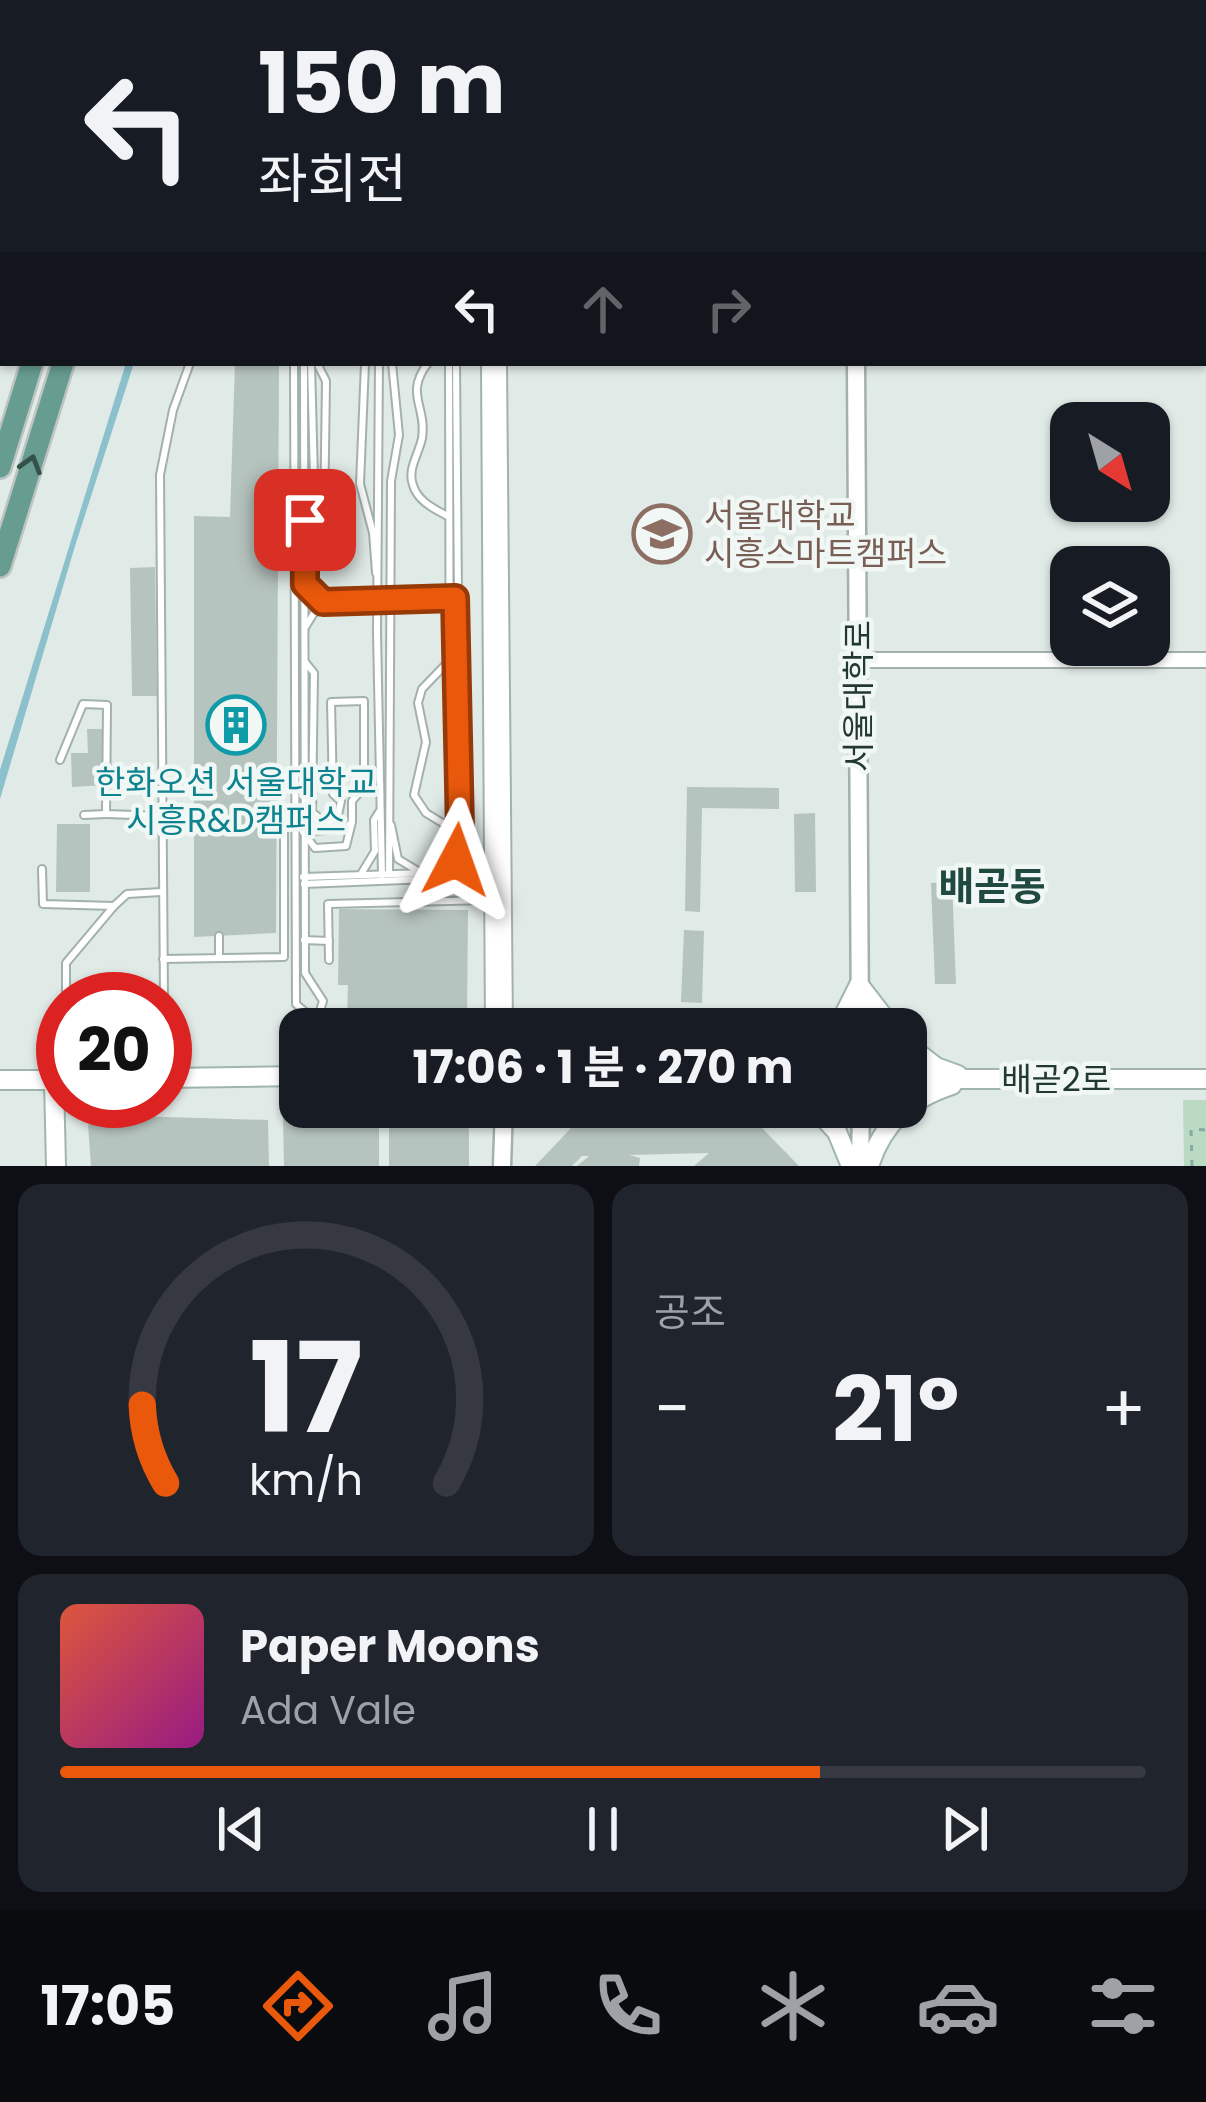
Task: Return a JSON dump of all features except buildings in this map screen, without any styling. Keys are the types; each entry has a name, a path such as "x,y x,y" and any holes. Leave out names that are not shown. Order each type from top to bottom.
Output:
{"main road":[{"path":"0,466 31,366"},
{"path":"0,566 61,366"},
{"path":"848,1008 859,985 877,1008"},
{"path":"927,1059 968,1079"},
{"path":"192,1078 279,1076"},
{"name":"배곧2로","path":"927,1079 1206,1079"},
{"path":"833,1128 860,1166 901,1110 931,1091 968,1079"},
{"path":"0,1081 36,1080"},
{"path":"56,1166 57,1128"}],"street":[{"path":"489,366 493,1008"},
{"path":"499,366 505,1008"},
{"name":"서울대학로","path":"856,366 860,1008"},
{"path":"858,660 1206,660"},
{"path":"502,1166 503,1128"},
{"path":"860,1166 861,1128"}],"lane":[{"path":"163,972 160,475 173,410 189,366"},
{"path":"311,366 304,660 307,832 314,848 346,845 352,801 364,787 364,701 331,702 333,794 340,802 341,816 324,822 312,812"},
{"path":"305,561 324,521 326,381 314,366"},
{"path":"365,366 360,484 373,533 377,577"},
{"path":"379,366 377,604 385,877"},
{"path":"385,877 390,820 391,481 399,434 392,366"},
{"path":"426,366 418,376 415,399 423,432 411,469 412,484 427,505 449,518"},
{"path":"298,880 361,874 442,877 451,869 459,848 449,518 452,366"},
{"path":"298,880 337,883 427,873 448,859 452,366"},
{"path":"294,367 296,1004 310,1016 319,1014 323,1001 304,973 298,880 312,812 314,673 304,660"},
{"path":"305,584 323,602 452,603"},
{"path":"304,630 314,613 324,609 377,604"},
{"path":"448,827 426,813 414,794 426,742 418,703 422,688 450,661"},
{"path":"60,760 83,704 107,705 106,814"},
{"path":"361,874 376,851 374,820 380,808"},
{"path":"84,815 163,816"},
{"path":"390,820 398,859 411,870 427,873"},
{"path":"307,832 346,828 352,822"},
{"path":"163,959 284,957 284,831"},
{"path":"42,869 44,904 114,906"},
{"path":"337,883 338,904"},
{"path":"66,972 66,963 127,894 163,892"},
{"path":"329,960 328,904 492,899"},
{"path":"219,936 219,958"},
{"path":"304,940 329,941"}],"path":[{"path":"1192,1166 1191,1129 1206,1130"}],"green space":[{"path":"1183,1100 1206,1100 1206,1166 1184,1166"}],"water":[{"path":"125,366 133,366 0,799 0,770"}],"place":[{"name":"서울대학교 시흥스마트캠퍼스","path":"662,534"},
{"name":"한화오션 서울대학교 시흥R&D캠퍼스","path":"236,725"}],"district":[{"name":"배곧동","path":"992,886"}],"route":[{"path":"305,520 305,584 323,602 455,598 460,830 456,860"}]}
